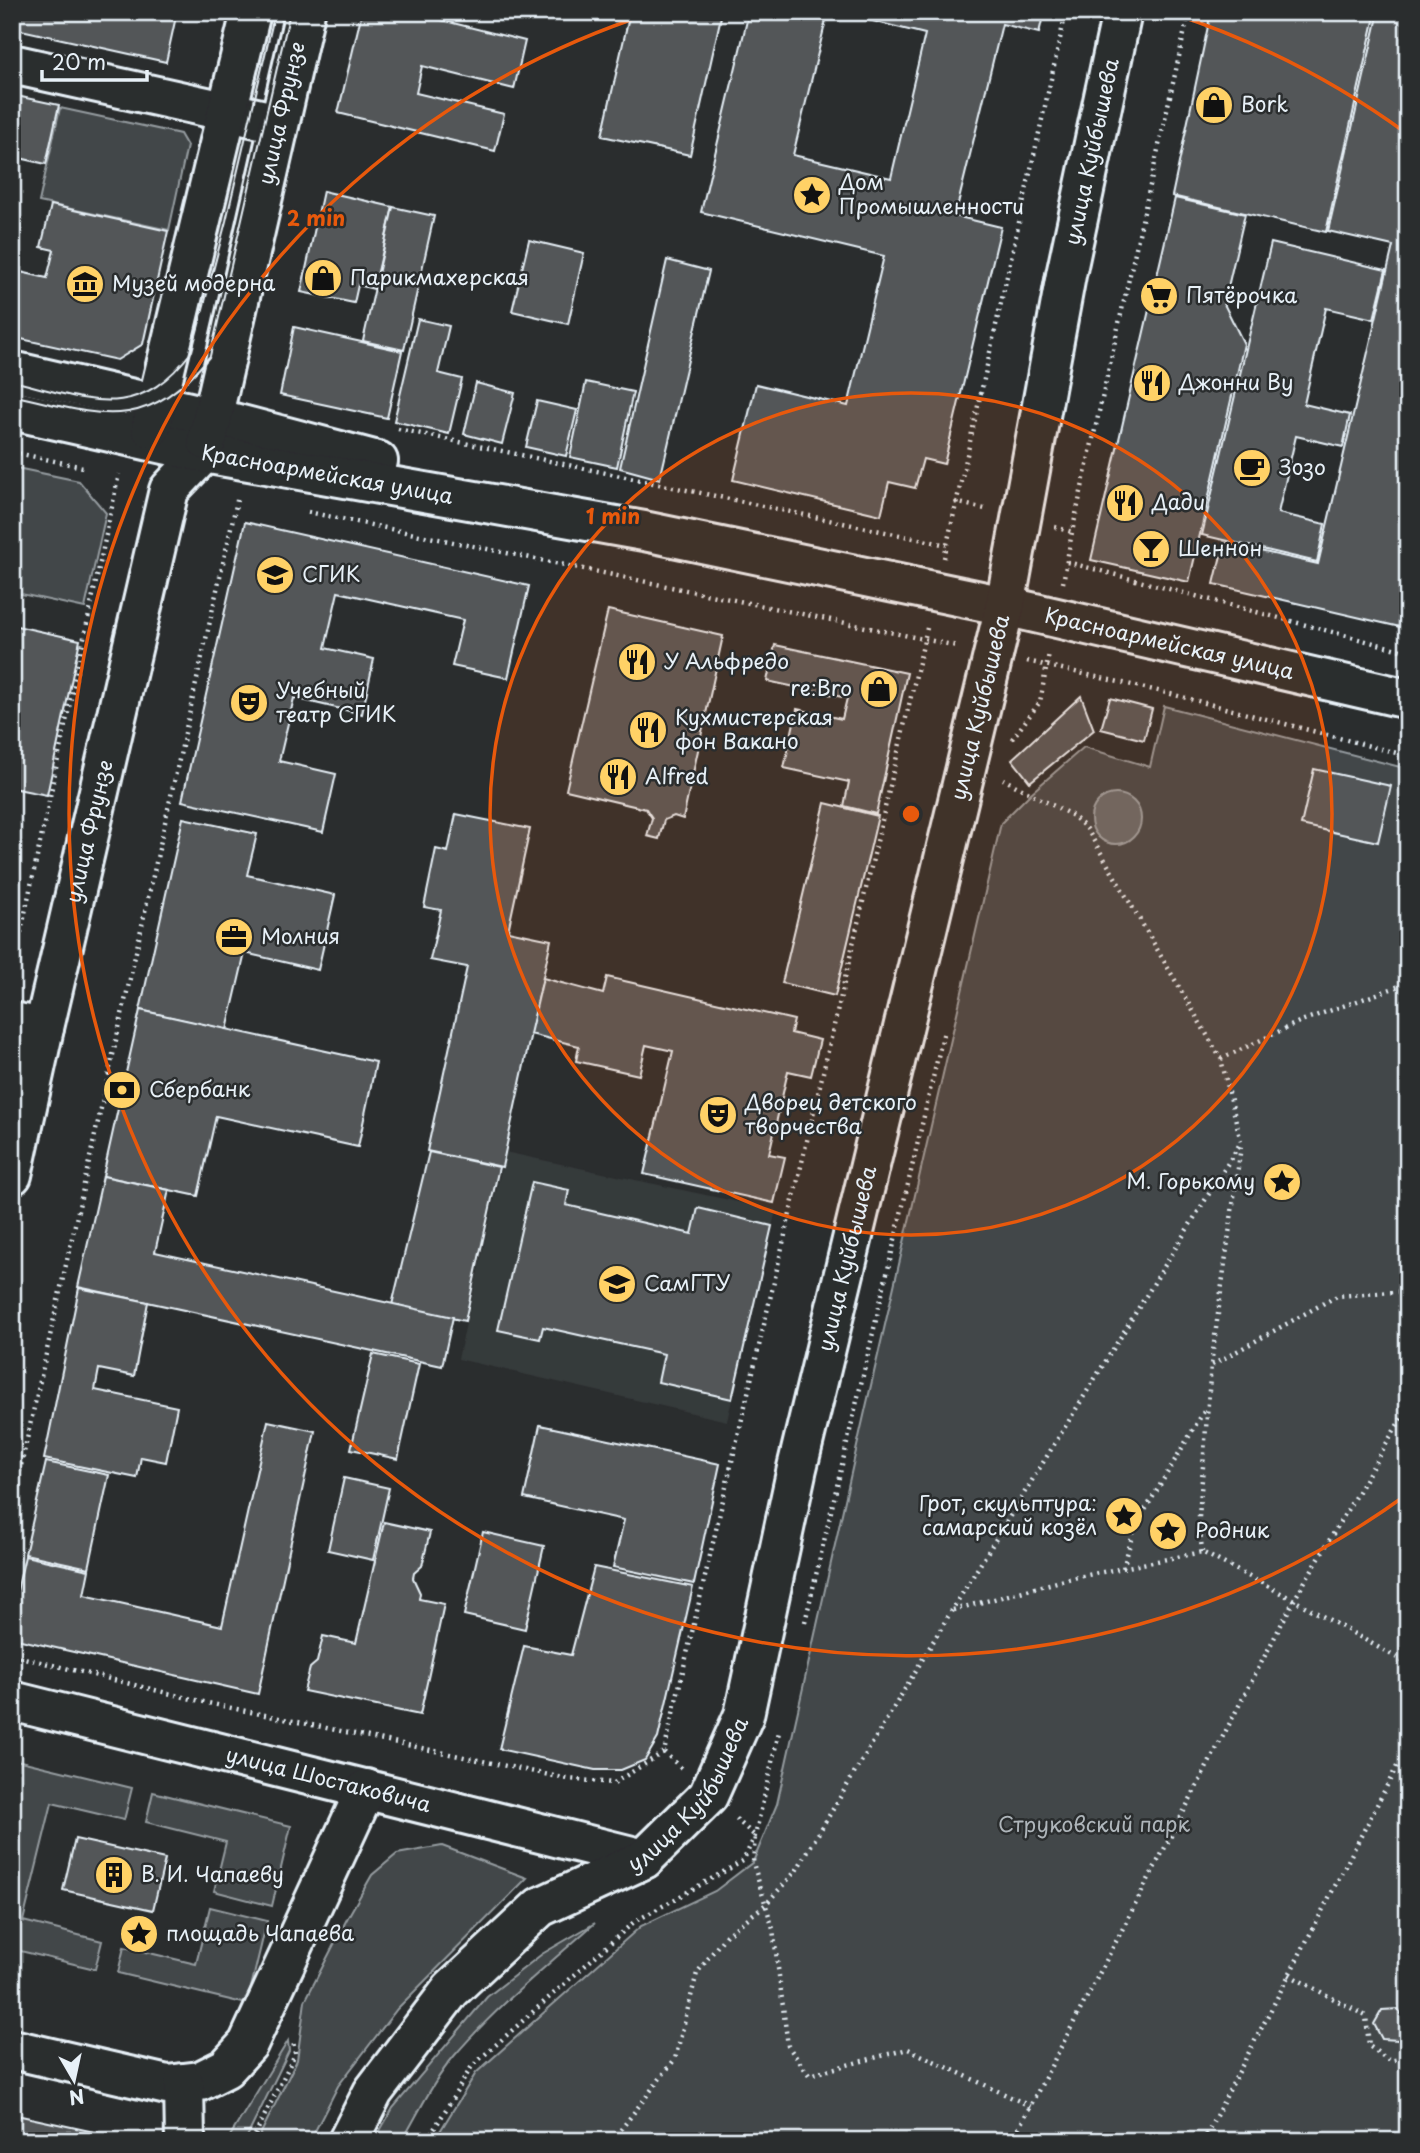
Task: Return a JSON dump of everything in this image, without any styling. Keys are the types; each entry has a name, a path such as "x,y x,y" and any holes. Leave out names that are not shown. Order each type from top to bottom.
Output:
{"main road":[{"path":"169,490 149,441 251,12"},
{"name":"улица Фрунзе","path":"208,435 305,12"},
{"name":"улица Куйбышева","path":"348,2141 373,2092 451,1990 540,1906 644,1858 708,1796 744,1715 797,1468 1005,606 1066,275 1122,12"},
{"path":"12,64 279,123"},
{"path":"12,371 156,404 208,435 169,490"},
{"name":"Красноармейская улица","path":"12,410 149,441 208,435 644,531 1005,606 1408,699"},
{"name":"Красноармейская улица","path":"208,435 265,464 644,531"},
{"name":"улица Фрунзе","path":"12,1175 28,1025 169,490"},
{"name":"улица Шостаковича","path":"12,1701 644,1858"},
{"path":"12,2049 167,2085 201,2081 226,2068 248,2044 366,1789"},
{"path":"184,2083 185,2141"}],"path":[{"path":"12,1655 208,1703 568,1779 614,1783 664,1752 947,545 1066,12"},
{"path":"388,426 947,545"},
{"path":"12,452 94,469"},
{"path":"12,1506 237,498 239,490 245,486 260,489 265,464"},
{"path":"106,472 169,490"},
{"path":"12,974 119,474"},
{"path":"237,498 251,500"},
{"path":"305,512 994,654 1167,693 1408,757"},
{"path":"1067,562 1408,652"},
{"path":"1003,779 1073,816 1087,829 1221,1059 1241,1142 1211,1366 1199,1517 1202,1552"},
{"path":"1221,1059 1301,1021 1408,983"},
{"path":"612,2141 675,2059 697,1973 726,1935 765,1905 796,1871 1241,1142"},
{"path":"1211,1366 1337,1296 1408,1291"},
{"path":"1123,1568 1135,1527 1208,1406"},
{"path":"1013,2141 1294,1600 1408,1407"},
{"path":"953,1610 1068,1578 1202,1552 1408,1664"},
{"path":"1203,2141 1408,1745"},
{"path":"753,1863 773,1929 788,2046 809,2075 908,2049 1031,2107"},
{"path":"1289,1975 1366,2016 1369,2046 1390,2061 1408,2056"}],"shaded area":[{"path":"1116,794 1134,801 1141,819 1134,837 1116,844 1098,837 1091,819 1098,801"},
{"name":"СамГТУ","path":"505,1152 776,1210 727,1421 458,1359"}],"green space":[{"path":"60,108 180,134 187,146 169,230 39,202"},
{"path":"12,467 79,481 106,513 85,608 12,592"},
{"name":"Струковский парк","path":"1164,706 1408,769 1408,2141 434,2141 476,2073 641,1926 715,1891 753,1862 777,1804 1001,823 1084,747 1150,767"},
{"path":"12,1759 132,1788 124,1820 52,1803 23,1921 102,1941 95,1969 12,1949"},
{"path":"153,1792 291,1826 272,1906 214,1891 226,1842 146,1822"},
{"path":"442,1846 527,1878 397,2009 338,2086 310,2141 257,2141 297,2060 305,2001 372,1875 397,1854"},
{"path":"210,1907 267,1921 247,2004 118,1973 124,1947 196,1964"},
{"path":"595,1923 505,2003 455,2055 433,2086 402,2141 374,2141 393,2108 487,1997 542,1954"},
{"path":"288,2041 289,2051 245,2141 227,2141"}],"building":[{"path":"12,12 177,12 166,62 12,28"},
{"path":"362,12 409,12 525,41 514,89 422,66 416,93 504,114 495,151 338,113"},
{"path":"630,12 722,12 690,155 602,136"},
{"path":"749,12 828,12 793,155 891,178 925,34 836,12 1044,12 1039,33 1002,24 955,216 1001,227 944,464 923,459 915,488 889,482 881,515 733,480 756,384 848,406 884,256 701,212"},
{"path":"1211,12 1376,12 1326,232 1172,196"},
{"path":"1379,12 1408,12 1408,593 1400,627 1214,584 1224,543 1318,564 1393,246 1328,231"},
{"path":"12,95 59,105 46,164 15,157 12,163"},
{"path":"323,191 393,207 374,289 358,285 354,303 301,292"},
{"path":"1175,198 1245,214 1224,304 1244,344 1189,582 1091,560"},
{"name":"Музей модерна","path":"51,205 168,231 143,344 117,360 12,337 12,290 16,271 47,278 54,250 41,247"},
{"path":"393,207 434,216 404,350 363,341"},
{"path":"529,240 584,253 568,324 512,311"},
{"path":"1271,243 1386,270 1374,319 1326,308 1304,404 1350,415 1343,447 1296,436 1278,513 1325,524 1317,562 1202,535"},
{"path":"667,260 709,271 660,479 620,468"},
{"path":"418,319 449,326 438,373 462,379 449,434 394,421"},
{"path":"294,327 402,351 387,418 280,395"},
{"path":"586,382 633,392 617,467 570,457"},
{"path":"476,383 515,393 502,444 464,434"},
{"path":"537,401 577,410 566,456 526,447"},
{"path":"245,522 529,586 508,678 452,666 463,620 338,592 325,648 374,659 362,714 294,698 279,761 336,774 323,832 182,801"},
{"path":"608,610 723,636 683,819 674,816 664,820 659,839 647,836 652,818 646,809 566,790"},
{"path":"12,625 80,640 47,795 12,788"},
{"path":"775,645 907,673 876,814 844,806 849,782 784,768 797,709 842,719 847,698 767,681"},
{"path":"1081,696 1094,730 1030,782 1012,759"},
{"path":"1110,698 1152,709 1144,740 1101,729"},
{"path":"1314,769 1391,786 1378,842 1301,825"},
{"path":"825,803 878,816 835,996 782,983"},
{"path":"456,814 530,829 508,931 551,940 502,1167 427,1151 467,967 430,960 441,910 424,907 436,849 448,852"},
{"path":"183,818 257,834 247,875 335,895 318,970 245,953 227,1030 140,1010"},
{"name":"Дворец детского творчества","path":"607,977 794,1020 791,1033 820,1040 811,1076 788,1071 769,1154 785,1157 774,1203 644,1174 673,1051 646,1045 639,1075 576,1061 579,1046 530,1034 543,978 603,994"},
{"path":"140,1010 376,1062 358,1147 216,1116 198,1196 103,1176"},
{"path":"429,1152 499,1167 465,1321 392,1305"},
{"path":"103,1176 169,1190 155,1252 453,1317 442,1366 78,1287"},
{"path":"532,1182 569,1190 566,1205 692,1234 698,1208 772,1226 732,1399 658,1382 664,1354 543,1327 540,1339 498,1330"},
{"path":"79,1288 148,1302 134,1376 99,1369 95,1390 177,1407 166,1462 141,1457 137,1478 44,1459"},
{"path":"373,1354 419,1364 398,1459 351,1449"},
{"path":"268,1421 315,1431 258,1694 12,1638 12,1613 25,1556 89,1570 84,1595 222,1626"},
{"path":"540,1425 720,1464 694,1584 613,1567 624,1520 524,1498"},
{"path":"46,1462 109,1475 89,1568 25,1554"},
{"path":"344,1478 389,1488 373,1560 328,1550"},
{"path":"384,1522 430,1532 422,1566 414,1573 413,1578 420,1593 419,1599 444,1604 420,1715 304,1691 310,1668 317,1662 323,1636 356,1643"},
{"path":"483,1532 544,1546 525,1629 464,1615"},
{"path":"594,1567 693,1587 658,1738 645,1760 621,1770 595,1770 499,1749 524,1646 571,1655"},
{"name":"В. И. Чапаеву","path":"75,1839 165,1859 153,1910 63,1890"},
{"path":"1398,2009 1408,2025 1399,2040 1382,2039 1374,2024 1382,2010"},
{"path":"12,2114 131,2140 131,2141 12,2141"}],"tram line":[{"path":"12,381 88,399 131,398 151,389 171,374 192,351 226,221 275,12"},
{"path":"12,395 96,413 142,409 164,399 210,356 290,12"}],"place":[{"name":"Bork","path":"1214,105"},
{"name":"Дом Промышленности","path":"812,195"},
{"name":"Парикмахерская","path":"323,278"},
{"name":"Музей модерна","path":"85,284"},
{"name":"Пятёрочка","path":"1159,296"},
{"name":"Джонни Ву","path":"1152,383"},
{"name":"Зозо","path":"1252,468"},
{"name":"Дади","path":"1125,503"},
{"name":"Шеннон","path":"1151,549"},
{"name":"СГИК","path":"275,575"},
{"name":"У Альфредо","path":"637,662"},
{"name":"re:Bro","path":"879,689"},
{"name":"Учебный театр СГИК","path":"249,703"},
{"name":"Кухмистерская фон Вакано","path":"648,730"},
{"name":"Alfred","path":"618,777"},
{"name":"Молния","path":"234,937"},
{"name":"Сбербанк","path":"122,1090"},
{"name":"Дворец детского творчества","path":"718,1115"},
{"name":"М. Горькому","path":"1282,1182"},
{"name":"СамГТУ","path":"617,1284"},
{"name":"Грот, скульптура: самарский козёл","path":"1124,1516"},
{"name":"Родник","path":"1168,1531"},
{"name":"В. И. Чапаеву","path":"114,1875"},
{"name":"площадь Чапаева","path":"139,1934"}]}
